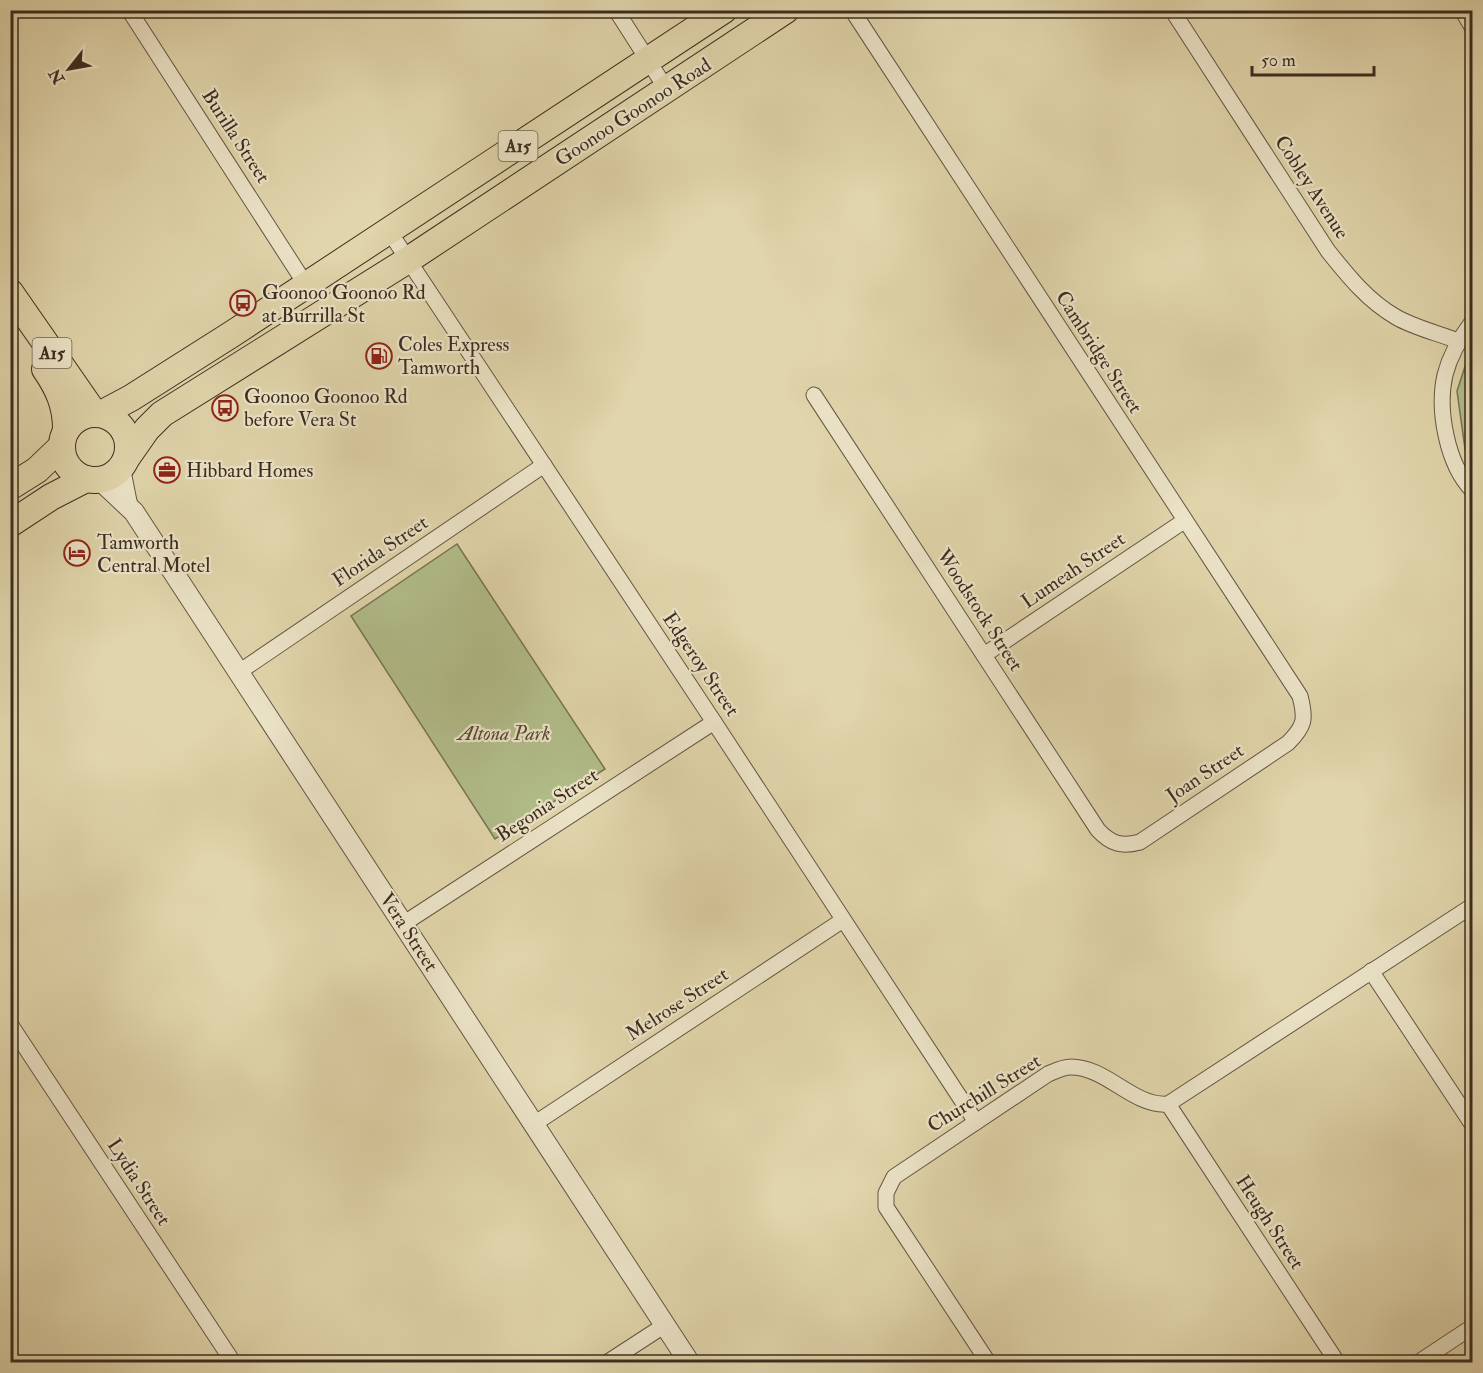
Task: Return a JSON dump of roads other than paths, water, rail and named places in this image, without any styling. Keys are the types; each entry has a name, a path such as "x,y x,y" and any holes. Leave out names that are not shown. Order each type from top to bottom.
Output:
{"main road":[{"name":"Goonoo Goonoo Road","path":"97,413 147,388 724,10"},
{"name":"Goonoo Goonoo Road","path":"10,524 51,497 108,472 162,414 408,260 786,10"},
{"name":"A15","path":"10,292 97,413"},
{"name":"A15","path":"10,318 60,394 66,411 64,438 63,458 68,467 76,475 108,472 128,447 127,436 121,426 112,418 97,413 82,415 64,438"},
{"path":"10,487 37,470 64,438"}],"street":[{"name":"Burilla Street","path":"129,10 306,285"},
{"path":"616,10 666,90"},
{"name":"Cambridge Street","path":"852,10 1300,696 1305,718"},
{"name":"Cobley Avenue","path":"1172,10 1328,251 1351,280 1381,307 1399,318 1458,341"},
{"path":"1462,10 1473,27"},
{"name":"Edgeroy Street","path":"389,231 976,1122"},
{"path":"1473,322 1458,341 1445,376 1442,414 1450,451 1467,484 1473,490"},
{"name":"Woodstock Street","path":"814,395 1098,830 1116,844"},
{"name":"Florida Street","path":"239,672 544,465"},
{"name":"Vera Street","path":"108,472 126,504 239,672 689,1362"},
{"name":"Lumeah Street","path":"984,655 1184,521"},
{"name":"Joan Street","path":"1116,844 1128,845 1140,842 1278,750 1298,734 1305,718"},
{"name":"Begonia Street","path":"403,924 714,722"},
{"path":"1168,1104 1473,906"},
{"name":"Melrose Street","path":"534,1124 843,920"},
{"path":"1371,971 1473,1124"},
{"name":"Lydia Street","path":"10,1024 232,1362"},
{"name":"Churchill Street","path":"988,1362 886,1207 886,1193 894,1177 1048,1074 1072,1067 1101,1076 1146,1100 1168,1104"},
{"name":"Heugh Street","path":"1168,1104 1337,1362"},
{"path":"608,1362 665,1325"},
{"path":"1419,1362 1473,1327"}],"place":[{"name":"Goonoo Goonoo Rd at Burrilla St","path":"243,303"},
{"name":"Coles Express Tamworth","path":"379,356"},
{"name":"Goonoo Goonoo Rd before Vera St","path":"225,408"},
{"name":"Hibbard Homes","path":"167,470"},
{"name":"Tamworth Central Motel","path":"77,553"}],"park label":[{"name":"Altona Park","path":"504,733"}]}
